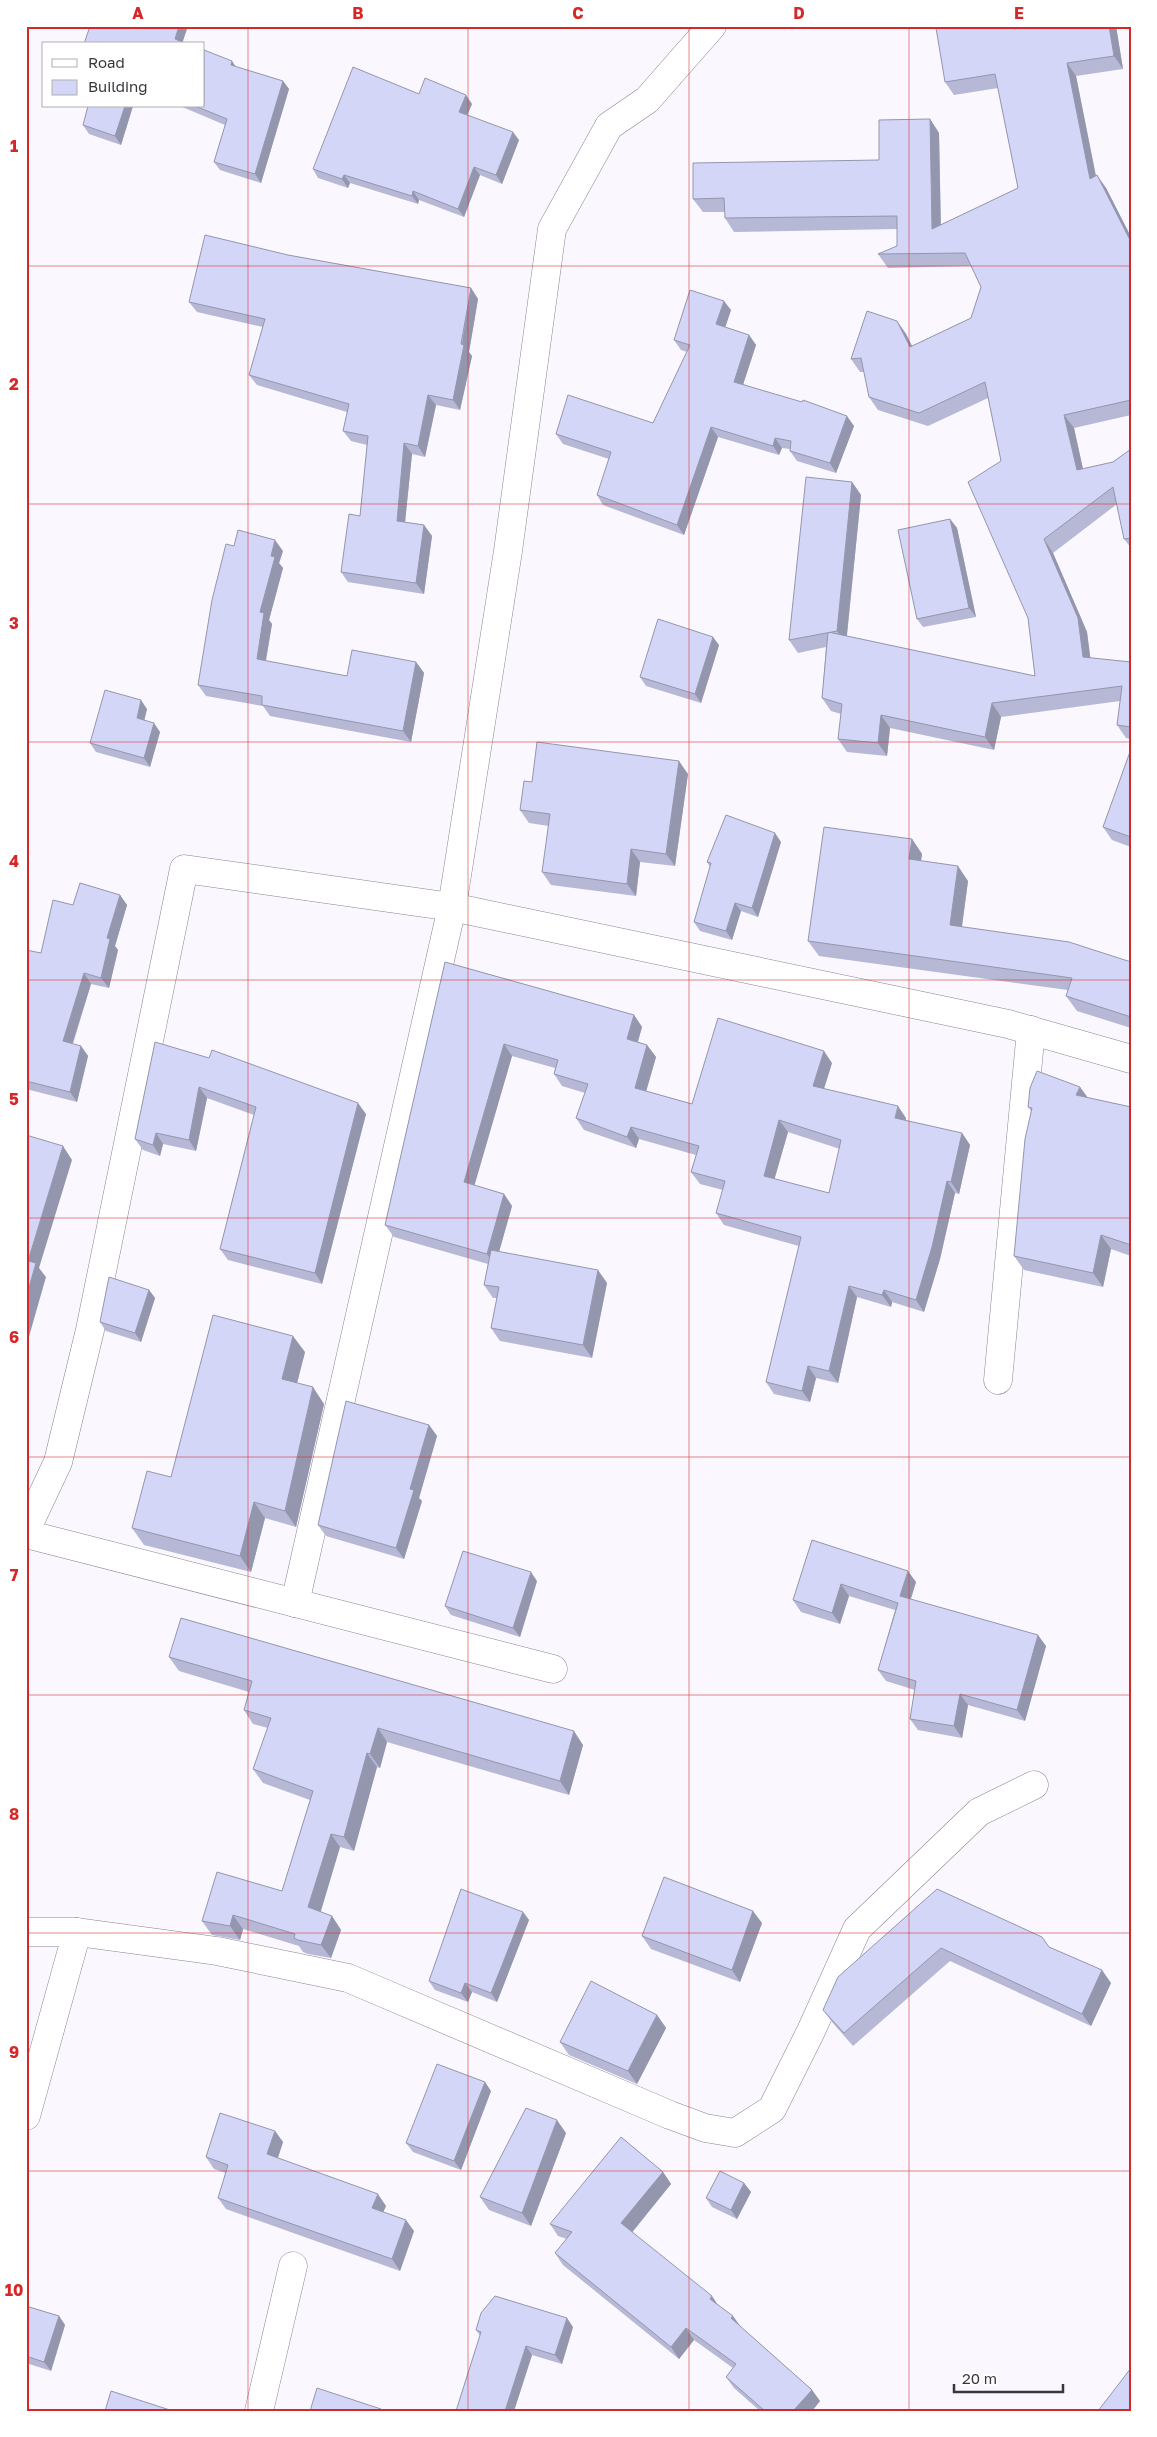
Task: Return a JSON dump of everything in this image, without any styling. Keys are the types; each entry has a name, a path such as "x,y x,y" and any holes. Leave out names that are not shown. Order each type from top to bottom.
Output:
{"street":[{"path":"295,1603 452,907 508,551 552,229 609,126 647,100 712,26"},
{"path":"553,1669 26,1532 58,1462 88,1339 184,869 452,907 1031,1030 1131,1059"},
{"path":"998,1380 1031,1030"},
{"path":"26,1932 77,1932 217,1951 348,1978 670,2115 705,2128 735,2133 772,2109 811,2031 857,1929 979,1812 1034,1785"},
{"path":"26,2116 77,1932"},
{"path":"259,2411 293,2266"}],"building":[{"path":"90,26 179,26 175,39 182,42 85,42"},
{"path":"948,26 1109,26 1114,56 1067,63 1090,179 1097,175 1131,242 1131,400 1064,415 1077,470 1113,462 1131,449 1131,538 1124,539 1113,487 1044,539 1078,618 1083,657 1131,662 1131,727 1117,725 1122,686 992,703 985,737 881,715 878,743 838,739 842,704 822,698 828,632 1035,676 1028,618 968,482 1001,461 985,382 919,413 869,397 861,358 851,359 867,311 897,321 910,347 971,318 981,287 965,253 878,254 897,246 897,216 725,218 724,198 693,199 693,163 879,160 879,120 930,119 932,229 1018,188 995,74 945,82 936,28"},
{"path":"205,50 232,61 231,65 283,81 255,174 214,162 227,119 200,108 205,108"},
{"path":"353,67 419,94 425,78 466,95 459,112 513,132 496,175 474,167 458,209 413,191 412,196 344,175 342,179 313,169"},
{"path":"87,108 124,108 115,136 83,125"},
{"path":"205,235 288,255 471,288 461,344 464,345 453,400 428,395 418,446 404,443 397,521 424,525 416,583 341,572 349,514 360,516 368,436 343,431 349,404 249,375 265,319 189,302"},
{"path":"690,290 724,301 716,324 749,335 734,382 802,402 803,400 847,416 830,463 790,451 791,441 775,438 773,446 711,427 677,525 597,495 611,452 556,434 568,395 653,423 690,345 674,340"},
{"path":"806,477 852,482 837,631 789,640"},
{"path":"950,519 969,608 917,619 898,530"},
{"path":"238,530 275,540 271,556 275,557 260,612 264,613 257,659 347,676 352,650 416,662 403,731 262,705 262,696 198,685 212,600 226,544 234,546"},
{"path":"658,619 713,637 695,694 640,677"},
{"path":"105,690 141,700 137,718 154,723 144,758 90,743"},
{"path":"537,742 679,761 666,854 631,849 627,884 542,872 550,814 520,810 524,781 532,782"},
{"path":"1131,749 1131,837 1103,827"},
{"path":"726,815 775,833 752,908 735,903 726,931 694,922 711,863 707,862"},
{"path":"824,827 912,839 909,859 958,866 950,925 1069,942 1131,962 1131,1017 1066,996 1072,978 808,941"},
{"path":"80,883 120,895 107,938 110,939 101,978 84,973 63,1041 81,1046 70,1092 26,1081 26,950 41,953 53,900 73,905"},
{"path":"445,962 634,1015 627,1039 647,1045 635,1088 692,1104 718,1018 824,1051 813,1086 898,1106 895,1118 962,1133 951,1182 947,1181 932,1247 916,1300 884,1290 882,1295 849,1286 829,1371 808,1366 802,1391 766,1382 801,1237 716,1213 725,1181 691,1172 699,1146 631,1127 627,1137 576,1118 588,1084 554,1074 558,1060 504,1044 464,1182 504,1194 487,1254 385,1225","holes":["779,1120 841,1140 829,1193 764,1176"]},
{"path":"155,1042 209,1058 212,1050 358,1103 315,1273 220,1249 256,1107 199,1087 189,1140 156,1133 153,1145 135,1139"},
{"path":"1037,1071 1080,1087 1076,1095 1131,1107 1131,1245 1101,1235 1093,1273 1014,1256 1025,1139 1032,1108 1028,1107 1030,1088"},
{"path":"26,1135 63,1146 28,1261 36,1263 26,1298"},
{"path":"491,1250 598,1270 583,1345 491,1328 499,1287 484,1285"},
{"path":"109,1277 149,1290 135,1333 100,1322"},
{"path":"213,1315 293,1336 282,1379 313,1387 285,1511 254,1502 240,1556 132,1528 147,1471 171,1477"},
{"path":"346,1401 429,1425 410,1489 414,1490 396,1548 318,1525"},
{"path":"812,1540 908,1571 900,1596 1038,1635 1017,1710 960,1694 954,1726 910,1719 916,1681 878,1670 898,1603 841,1584 832,1613 793,1600"},
{"path":"463,1551 531,1572 513,1628 445,1606"},
{"path":"181,1618 574,1731 560,1781 378,1728 370,1754 367,1753 344,1837 331,1834 308,1907 332,1916 321,1945 298,1940 294,1938 295,1934 233,1915 230,1926 202,1921 217,1872 282,1891 313,1791 253,1769 271,1718 244,1710 252,1681 169,1657"},
{"path":"664,1877 753,1911 732,1970 642,1936"},
{"path":"461,1889 523,1912 491,1993 465,1983 461,1993 429,1981"},
{"path":"937,1889 1042,1937 1049,1947 1102,1970 1082,2014 941,1948 844,2033 823,2010 838,1977"},
{"path":"591,1981 657,2015 628,2071 560,2042"},
{"path":"437,2064 485,2082 454,2161 406,2143"},
{"path":"526,2108 557,2120 522,2213 480,2197"},
{"path":"220,2113 275,2131 267,2154 378,2194 372,2208 406,2220 392,2259 218,2198 228,2165 206,2157"},
{"path":"621,2137 663,2172 621,2223 712,2296 710,2299 733,2316 731,2318 812,2390 793,2411 765,2411 726,2377 736,2364 686,2328 671,2347 555,2253 572,2232 550,2224"},
{"path":"720,2171 744,2183 731,2210 706,2198"},
{"path":"495,2296 567,2318 555,2355 526,2346 505,2411 456,2411 481,2332 476,2330 481,2313"},
{"path":"26,2306 59,2316 44,2362 26,2356"},
{"path":"1131,2368 1131,2411 1098,2411"},
{"path":"317,2388 381,2409 380,2411 310,2411"},
{"path":"111,2391 173,2411 105,2411"}]}
